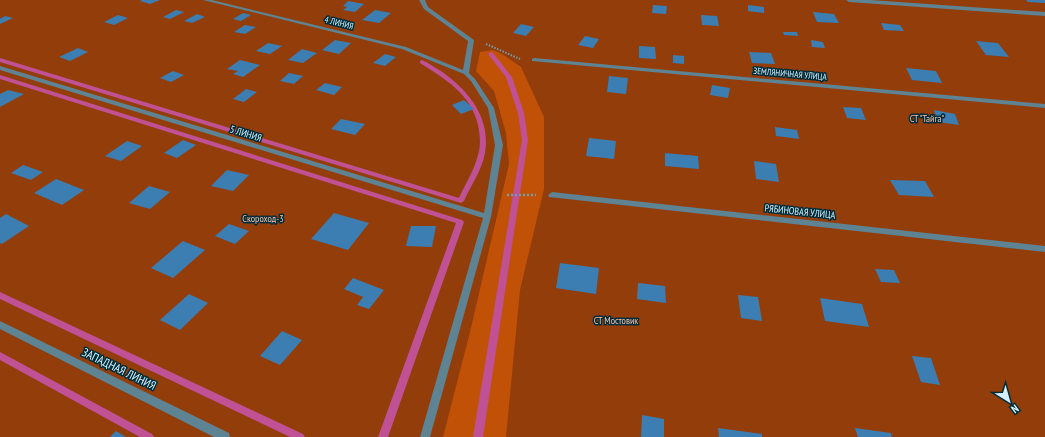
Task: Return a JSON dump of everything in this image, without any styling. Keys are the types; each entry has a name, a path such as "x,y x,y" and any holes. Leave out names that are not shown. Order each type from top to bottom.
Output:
{"street":[{"name":"4 ЛИНИЯ","path":"206,0 404,48 466,73"},
{"path":"422,0 426,8 471,40 466,73 473,80 491,108 499,145 486,218 426,437"},
{"path":"849,0 1045,14"},
{"name":"ЗЕМЛЯНИЧНАЯ УЛИЦА","path":"534,60 1045,106"},
{"name":"5 ЛИНИЯ","path":"0,68 486,218"},
{"name":"РЯБИНОВАЯ УЛИЦА","path":"552,195 1045,249"},
{"name":"ЗАПАДНАЯ ЛИНИЯ","path":"0,325 225,437"}],"path":[{"path":"471,40 491,46 523,60 534,60"}],"green space":[{"path":"0,0 1045,0 1045,437 0,437"}],"shaded area":[{"path":"493,50 502,54 521,67 544,117 544,189 520,290 506,437 443,437 470,332 509,164 506,133 494,91 476,71 480,52"}],"building":[{"path":"160,0 150,4 140,1"},
{"path":"1026,0 1045,0 1045,3 1028,2"},
{"path":"348,1 364,4 355,12 343,10 347,7 343,6"},
{"path":"653,5 667,6 666,14 652,13"},
{"path":"748,5 764,7 764,13 748,11"},
{"path":"176,10 184,12 170,19 163,17"},
{"path":"375,10 391,13 379,23 362,20"},
{"path":"813,12 834,14 839,23 817,22"},
{"path":"243,13 251,15 241,21 233,19"},
{"path":"197,14 205,17 192,23 184,21"},
{"path":"118,15 128,18 114,25 104,22"},
{"path":"701,15 717,16 719,26 702,25"},
{"path":"5,16 13,18 0,24 0,19"},
{"path":"881,23 900,25 904,31 884,30"},
{"path":"521,24 534,27 526,36 513,33"},
{"path":"245,25 256,27 245,34 234,32"},
{"path":"783,32 797,32 798,36 784,35"},
{"path":"585,36 599,39 593,48 578,45"},
{"path":"335,40 351,43 339,54 322,50"},
{"path":"811,40 823,42 825,48 812,47"},
{"path":"976,41 998,43 1009,57 986,55"},
{"path":"268,43 282,46 270,54 256,51"},
{"path":"639,46 655,47 656,59 639,58"},
{"path":"78,48 88,52 70,61 59,57"},
{"path":"302,49 317,53 303,63 288,60"},
{"path":"749,52 771,53 775,64 752,63"},
{"path":"385,54 396,57 385,66 373,63"},
{"path":"673,55 684,56 684,64 673,63"},
{"path":"240,60 260,65 243,77 233,74 238,71 227,69"},
{"path":"906,68 936,71 942,83 912,80"},
{"path":"173,71 184,75 171,82 160,78"},
{"path":"289,73 303,76 294,84 280,81"},
{"path":"609,76 628,78 626,94 607,92"},
{"path":"325,83 342,87 334,95 316,90"},
{"path":"712,85 730,88 728,98 710,95"},
{"path":"246,89 257,92 244,102 233,99"},
{"path":"8,90 24,94 0,107 0,94"},
{"path":"464,100 474,109 461,114 452,105"},
{"path":"843,107 861,108 866,120 847,118"},
{"path":"934,110 955,114 959,125 938,122"},
{"path":"341,119 365,124 355,135 331,129"},
{"path":"775,127 797,130 799,139 776,136"},
{"path":"589,138 616,141 614,159 586,156"},
{"path":"183,140 196,145 177,158 164,153"},
{"path":"127,141 142,146 121,161 105,156"},
{"path":"665,153 698,156 699,169 665,166"},
{"path":"754,161 776,164 779,182 756,179"},
{"path":"23,165 43,172 31,180 11,173"},
{"path":"227,170 249,175 233,191 211,186"},
{"path":"56,179 84,190 62,205 34,193"},
{"path":"890,180 925,181 934,197 899,195"},
{"path":"149,186 170,192 150,209 129,203"},
{"path":"334,213 369,223 348,250 311,239"},
{"path":"6,214 29,226 2,244 0,243 0,218"},
{"path":"229,224 249,231 235,244 215,236"},
{"path":"411,226 436,226 432,247 406,246"},
{"path":"183,241 205,250 173,278 151,268"},
{"path":"560,263 599,268 596,294 556,288"},
{"path":"875,269 894,270 900,283 881,282"},
{"path":"353,278 384,290 369,309 357,305 363,297 344,289"},
{"path":"638,283 665,286 666,303 637,299"},
{"path":"189,294 208,303 180,330 160,320"},
{"path":"738,295 758,297 762,321 741,318"},
{"path":"820,298 862,304 869,327 825,321"},
{"path":"282,331 302,340 280,365 260,356"},
{"path":"912,356 931,358 940,385 921,382"},
{"path":"642,415 664,419 664,437 641,437"},
{"path":"718,428 762,434 762,437 719,437"},
{"path":"855,428 891,433 892,437 858,437"},
{"path":"116,431 126,437 110,437"}],"waterway":[{"path":"478,437 525,140 521,113 509,77 491,54"},
{"path":"0,60 461,201 481,156 483,137 479,118 475,108 461,90 443,75 422,62"},
{"path":"0,77 460,222 383,437"},
{"path":"0,295 300,437"},
{"path":"0,356 149,437"}],"park label":[{"name":"СТ \"Тайга\"","path":"927,118"},
{"name":"Скороход-3","path":"263,218"},
{"name":"СТ Мостовик","path":"616,320"}]}
